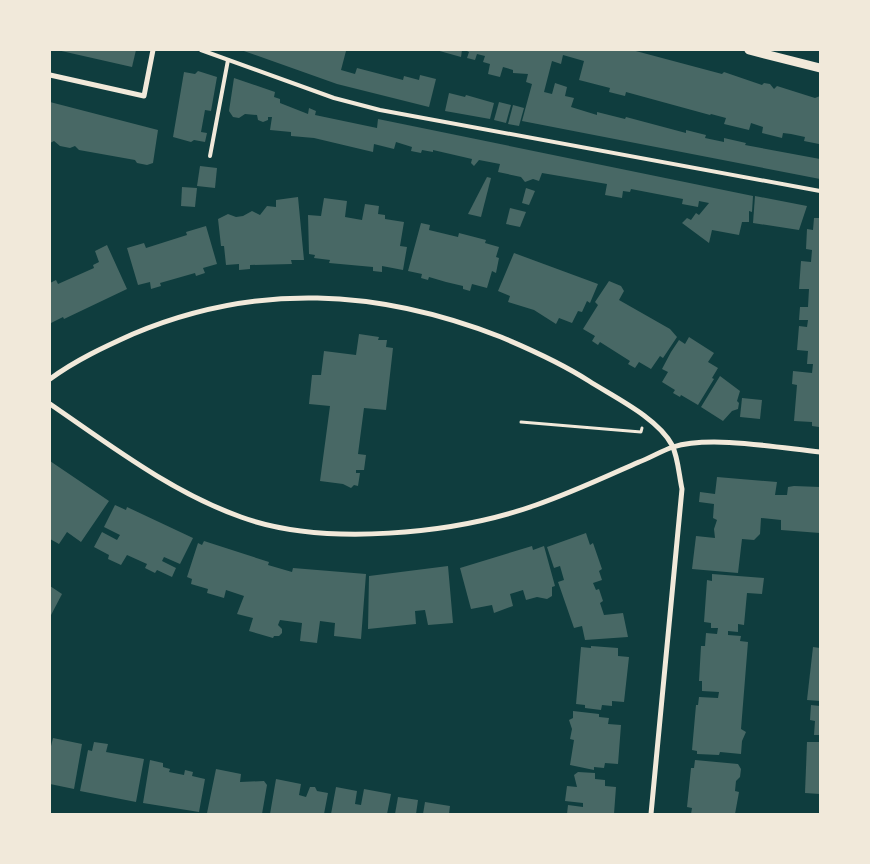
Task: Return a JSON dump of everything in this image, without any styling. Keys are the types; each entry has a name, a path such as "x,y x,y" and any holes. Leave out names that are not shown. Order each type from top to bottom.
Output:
{"street":[{"path":"50,75 144,96 153,50"},
{"path":"749,50 820,68"},
{"path":"50,379 104,346 190,313 228,304 273,298 318,296 405,307 478,328 538,352 562,364 646,418 665,433 673,447 682,489 651,814"},
{"path":"50,404 152,472 202,501 242,518 283,527 319,532 410,533 488,520 536,505 673,447 722,443 820,452"}],"lane":[{"path":"201,50 334,98 380,110 820,191"},
{"path":"210,156 228,60"}],"path":[{"path":"521,422 641,432 646,418"}],"building":[{"path":"57,50 136,50 132,67"},
{"path":"241,50 342,50 346,51 341,70 355,74 357,68 403,80 404,76 419,80 420,75 436,79 429,107 337,84"},
{"path":"436,50 462,50 461,57"},
{"path":"465,50 632,50 722,74 724,72 762,85 764,83 770,84 774,89 777,86 815,98 820,96 819,144 804,141 805,137 791,134 783,133 782,138 762,133 763,127 751,123 749,130 724,124 726,118 626,92 625,96 609,92 610,88 579,80 584,61 563,55 561,64 552,61 544,92 552,94 555,83 567,87 565,96 574,98 571,107 597,115 597,112 625,119 626,117 686,133 686,130 706,135 705,138 724,142 724,138 746,143 745,145 820,159 820,179 522,121 532,84 526,82 528,74 513,73 513,70 503,67 500,77 488,74 490,64 483,62 485,56 477,54 475,60 467,58 469,52"},
{"path":"198,71 217,77 211,111 205,110 201,132 207,133 205,142 194,140 191,142 173,137 184,72 195,74"},
{"path":"234,78 275,92 274,97 280,99 280,103 308,114 309,108 316,111 315,115 377,128 378,119 753,196 752,212 749,211 749,222 742,222 739,235 712,230 709,243 682,223 687,218 691,220 696,213 699,215 709,203 699,201 698,207 682,204 683,199 631,189 630,192 623,191 622,198 605,195 607,184 542,173 539,181 533,179 525,182 521,177 498,172 500,164 479,160 474,166 471,163 472,159 433,150 433,152 422,150 421,153 411,151 412,147 396,142 394,149 374,144 373,152 314,138 291,136 291,132 270,130 272,117 268,117 268,120 263,122 258,120 257,115 245,114 239,118 233,117 229,111"},
{"path":"449,93 465,97 466,95 494,103 490,119 445,111"},
{"path":"50,102 158,130 153,163 147,165 137,163 135,160 79,150 75,146 70,148 60,146 54,141 50,143"},
{"path":"499,102 511,105 506,123 494,120"},
{"path":"513,105 524,108 519,126 508,124"},
{"path":"200,166 217,168 215,188 197,186"},
{"path":"487,177 491,178 481,217 468,214"},
{"path":"182,187 197,188 195,207 181,206"},
{"path":"526,188 535,191 529,205 522,203"},
{"path":"755,196 807,206 799,230 753,223"},
{"path":"298,197 304,260 291,260 292,264 250,265 250,269 239,270 239,264 226,265 224,246 221,246 218,219 228,214 236,217 243,216 252,211 260,215 267,206 276,207 276,200"},
{"path":"324,198 347,201 345,217 362,220 365,204 379,206 378,214 385,215 385,219 404,222 400,246 407,247 403,270 382,266 382,272 373,271 373,267 329,263 330,260 314,258 315,255 309,254 308,215 321,216"},
{"path":"510,208 526,212 520,227 506,224"},
{"path":"814,218 820,218 819,427 812,426 812,422 794,421 797,385 792,384 793,371 812,373 813,364 807,364 808,351 797,350 799,326 807,327 808,320 799,320 800,307 808,307 809,289 799,289 801,261 811,262 812,250 806,249 807,229 813,230"},
{"path":"421,223 430,225 429,230 458,237 459,233 486,240 485,243 499,247 496,257 499,258 496,273 492,271 487,288 472,284 470,291 463,289 463,286 429,277 428,280 421,278 422,274 408,271"},
{"path":"206,226 217,264 203,268 205,273 196,276 195,273 160,283 161,286 151,289 150,282 138,285 127,248 144,243 146,248 187,235 186,232"},
{"path":"107,245 127,289 64,319 63,317 51,323 50,283 56,280 58,284 94,268 93,265 99,262 95,251"},
{"path":"514,253 598,284 590,303 587,301 582,312 578,311 572,323 559,318 556,324 534,310 508,302 510,296 498,291"},
{"path":"609,281 621,286 624,291 619,300 670,329 677,337 663,358 660,356 651,369 639,362 635,368 628,364 630,361 600,342 598,345 592,341 595,336 583,329 598,305 595,302"},
{"path":"359,334 379,337 378,340 387,340 386,347 393,348 386,410 364,408 358,454 366,455 364,470 356,470 356,473 360,473 358,486 354,485 351,488 343,484 320,481 330,406 309,404 312,375 321,375 324,351 356,355"},
{"path":"689,337 714,353 708,362 718,368 712,378 714,379 698,405 681,395 680,397 673,393 675,390 662,382 668,372 662,369 671,352 679,340 685,344"},
{"path":"720,376 740,391 737,401 739,403 738,409 732,411 723,421 701,407"},
{"path":"742,398 762,400 760,419 740,417"},
{"path":"50,461 109,501 81,542 67,532 59,544 50,539"},
{"path":"717,477 777,482 775,495 787,495 788,487 820,487 820,533 781,530 781,520 761,518 760,534 754,540 742,539 738,573 692,569 696,536 715,538 714,529 717,520 713,518 714,504 699,502 700,492 715,494"},
{"path":"115,505 126,510 127,507 193,538 180,564 164,557 162,561 176,568 172,577 157,570 155,573 145,568 147,564 127,555 121,565 108,559 109,555 94,547 102,532 117,540 120,535 104,527"},
{"path":"586,533 590,545 593,543 602,569 599,571 602,580 593,583 596,590 599,589 603,601 600,603 604,615 623,613 628,637 585,640 582,626 574,628 558,582 564,580 560,566 554,568 547,547"},
{"path":"204,541 269,562 268,565 292,572 293,568 366,574 361,639 334,636 335,623 320,621 317,643 300,641 302,623 280,620 278,625 282,629 282,633 273,638 249,631 253,618 237,614 244,596 226,590 224,598 207,593 208,589 191,584 192,579 187,577 198,543 202,545"},
{"path":"532,546 533,550 544,546 555,586 552,587 552,596 547,599 537,597 526,600 523,590 510,594 513,606 494,613 492,605 471,609 460,568"},
{"path":"448,566 453,623 428,625 425,610 415,611 416,624 368,629 369,576"},
{"path":"712,574 764,578 762,594 747,593 744,625 738,624 738,632 728,631 728,635 741,636 740,641 748,642 741,729 746,732 742,741 741,754 720,752 719,755 697,754 697,751 692,750 696,705 698,705 699,697 718,698 719,692 702,691 702,681 699,681 701,646 705,646 706,633 717,634 718,628 711,628 711,623 704,622 707,580 712,581"},
{"path":"50,586 62,594 50,617"},
{"path":"591,646 618,648 618,656 629,657 624,702 612,701 612,706 602,705 601,710 585,708 585,705 576,704 581,647 591,648"},
{"path":"813,647 820,648 820,701 807,700"},
{"path":"811,705 820,706 820,735 814,735 815,721 810,720"},
{"path":"573,711 599,714 599,717 609,718 608,724 621,725 618,764 605,763 604,768 594,767 594,770 570,765 574,740 570,739 572,729 569,720 573,718"},
{"path":"53,738 82,744 74,789 50,784 50,750"},
{"path":"94,742 108,744 106,752 144,759 136,802 80,791 88,750 92,751"},
{"path":"807,742 820,742 820,794 805,793"},
{"path":"150,760 163,763 163,767 170,769 169,772 184,775 185,770 193,772 192,776 205,779 199,812 143,803"},
{"path":"695,760 738,764 741,769 740,777 736,781 735,791 739,792 735,814 691,814 692,808 687,807 691,768 694,768"},
{"path":"216,769 241,774 240,782 264,781 267,785 262,814 207,813"},
{"path":"578,772 595,773 595,779 605,780 605,786 616,787 614,814 567,814 568,805 583,807 583,803 565,801 567,786 577,787 574,775"},
{"path":"276,779 301,784 299,795 306,797 310,787 315,787 317,791 328,793 324,814 270,814"},
{"path":"336,787 357,791 355,804 361,805 364,789 391,794 387,814 331,814"},
{"path":"398,797 418,800 416,814 395,814"},
{"path":"425,802 450,806 449,814 423,814"}]}
